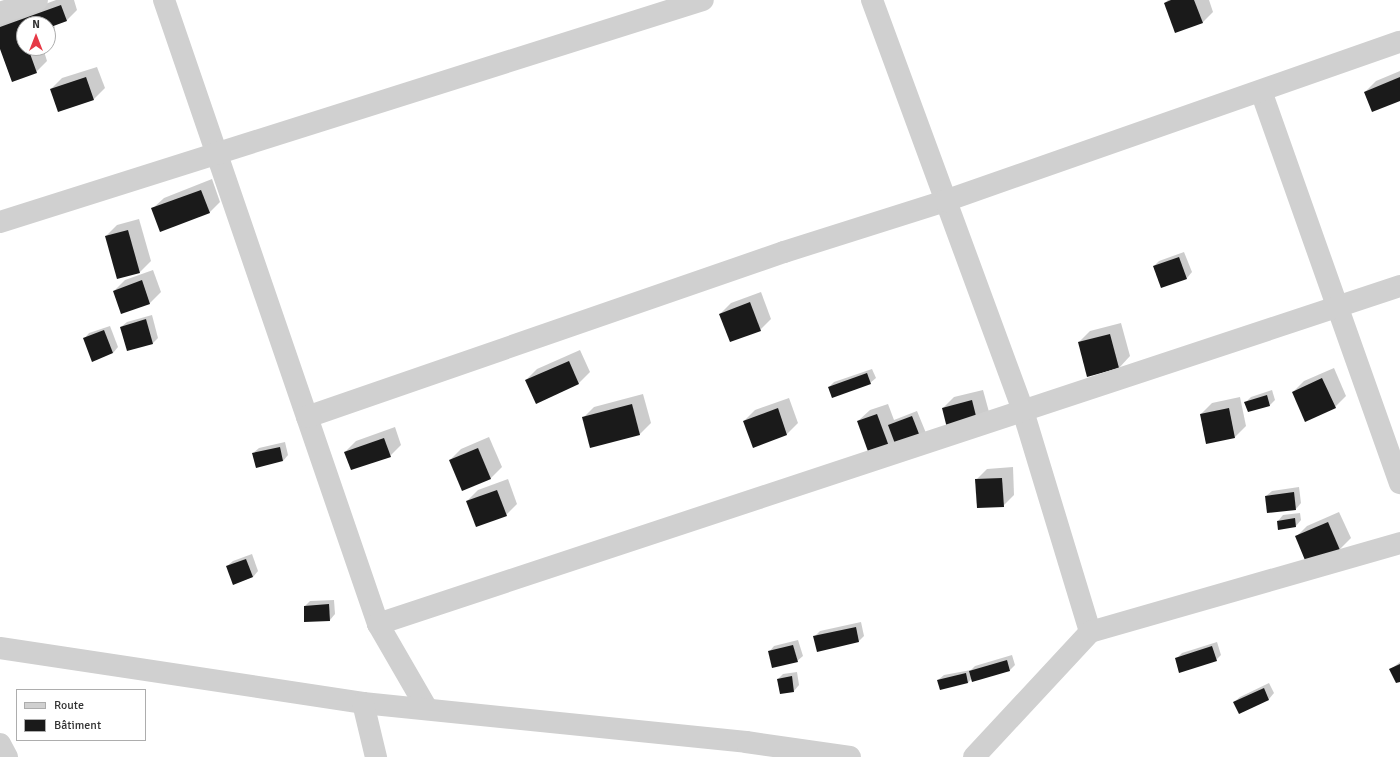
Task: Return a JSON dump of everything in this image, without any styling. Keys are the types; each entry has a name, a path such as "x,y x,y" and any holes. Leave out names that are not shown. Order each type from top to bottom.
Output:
{"street":[{"path":"0,13 37,0"},
{"path":"164,0 378,624 426,709"},
{"path":"0,222 703,0"},
{"path":"872,0 1023,411 1090,632"},
{"path":"307,417 777,255 945,200 1400,42"},
{"path":"1261,91 1400,483"},
{"path":"378,624 1400,286"},
{"path":"974,757 1090,632 1400,543"},
{"path":"0,648 363,702 747,749 850,757"},
{"path":"363,702 376,757"},
{"path":"0,744 7,757"}],"building":[{"path":"1171,0 1194,0 1203,23 1175,33 1164,3"},
{"path":"61,5 67,21 56,25 56,16 30,16"},
{"path":"16,21 16,56 31,56 37,73 12,82 0,49 0,27"},
{"path":"86,77 94,100 58,112 50,89"},
{"path":"1400,77 1400,101 1372,112 1364,92"},
{"path":"201,190 210,213 160,232 151,208"},
{"path":"128,230 140,273 117,279 105,236"},
{"path":"1179,257 1187,279 1161,288 1153,266"},
{"path":"142,280 150,304 121,314 113,291"},
{"path":"750,302 761,331 730,342 719,314"},
{"path":"146,319 153,344 127,351 120,327"},
{"path":"104,330 113,353 92,362 83,338"},
{"path":"1110,334 1119,368 1087,377 1078,342"},
{"path":"569,361 579,384 536,404 525,380"},
{"path":"867,373 871,384 832,398 828,387"},
{"path":"1322,378 1336,408 1305,422 1292,392"},
{"path":"1267,395 1270,406 1248,412 1244,402"},
{"path":"972,400 978,424 948,432 942,408"},
{"path":"632,404 640,435 590,448 582,417"},
{"path":"778,408 787,435 753,448 743,421"},
{"path":"1229,408 1235,438 1206,444 1200,414"},
{"path":"877,414 890,449 870,457 857,421"},
{"path":"912,416 921,439 897,449 888,425"},
{"path":"384,438 391,457 351,470 344,452"},
{"path":"280,447 283,461 256,468 252,453"},
{"path":"478,448 491,479 462,491 449,460"},
{"path":"1002,478 1004,507 977,508 975,479"},
{"path":"497,490 507,516 476,527 466,501"},
{"path":"1294,492 1296,510 1267,513 1265,496"},
{"path":"1295,518 1296,527 1278,530 1277,521"},
{"path":"1328,522 1340,550 1307,565 1295,536"},
{"path":"246,559 253,577 233,585 226,566"},
{"path":"329,604 330,621 304,622 304,606"},
{"path":"856,627 859,642 817,652 813,636"},
{"path":"793,645 798,662 772,668 768,651"},
{"path":"1212,646 1217,661 1179,673 1175,658"},
{"path":"1007,660 1010,671 972,682 969,671"},
{"path":"1400,664 1400,682 1396,683 1389,669"},
{"path":"966,673 968,683 940,690 937,680"},
{"path":"792,676 794,692 780,694 777,679"},
{"path":"1264,688 1269,700 1239,714 1233,702"}]}
